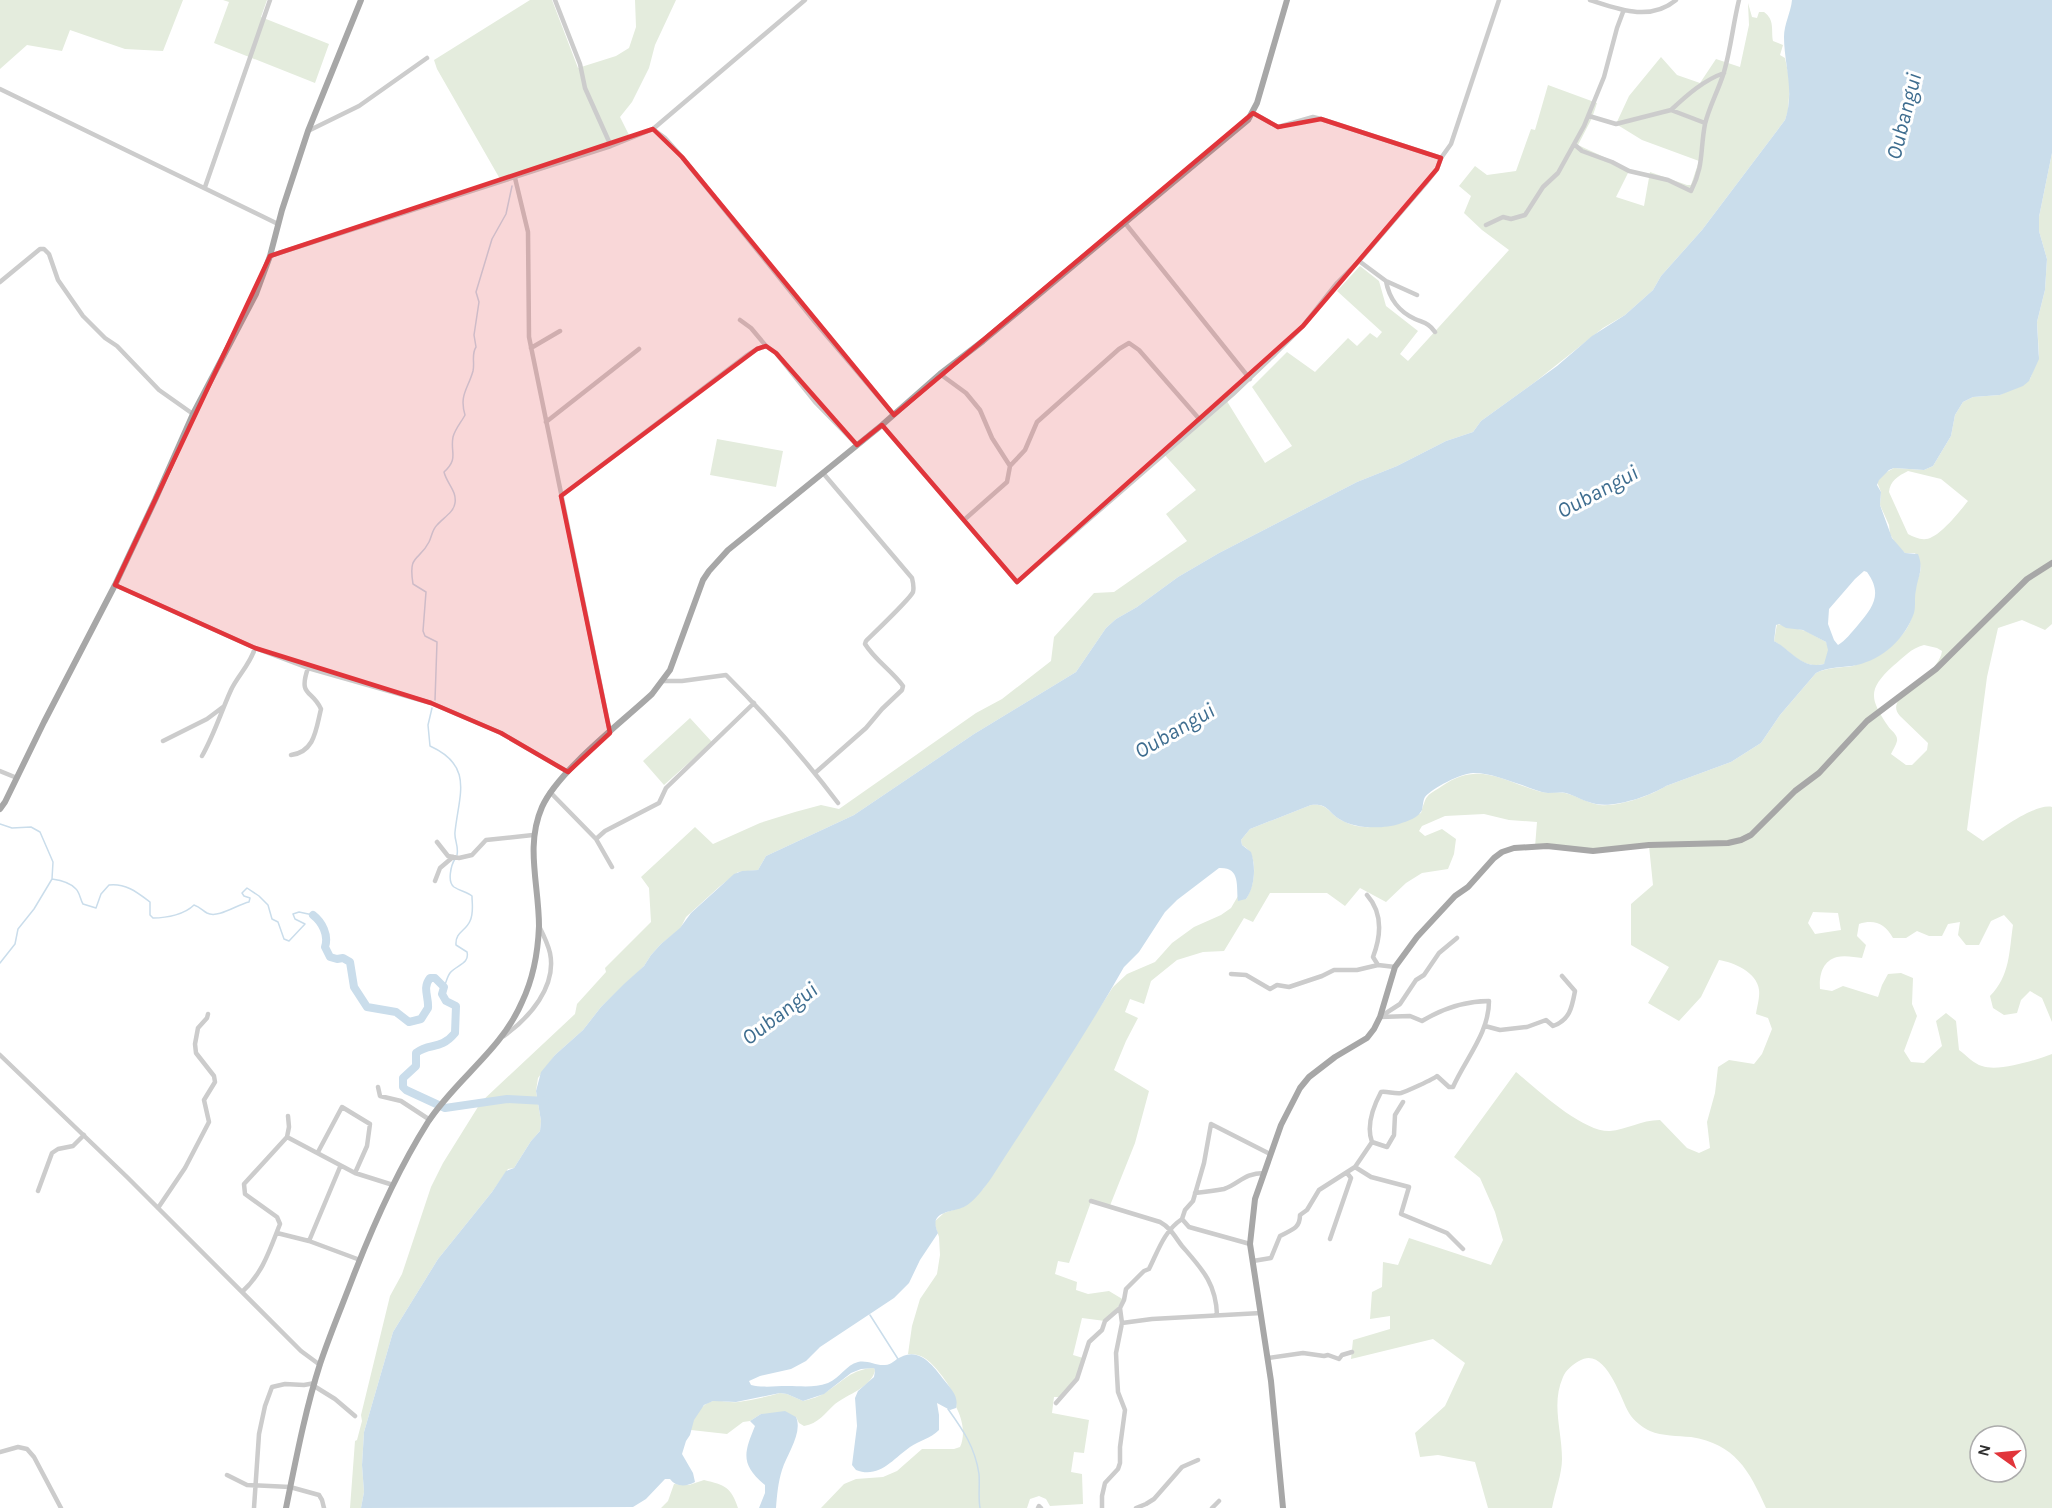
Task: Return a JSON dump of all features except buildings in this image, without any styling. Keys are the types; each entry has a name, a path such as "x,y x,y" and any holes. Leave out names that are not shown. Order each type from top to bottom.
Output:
{"main road":[{"path":"0,809 115,585 192,414 256,294 308,131 361,0"},
{"path":"286,1508 320,1365 360,1260 393,1185 431,1119 502,1038 522,1002 530,981 539,925 533,835 550,792 663,681 670,670 698,592 709,571 728,550 1237,131 1253,113 1287,0"},
{"path":"1283,1508 1268,1358 1250,1244 1255,1199 1289,1107 1300,1088 1335,1057 1366,1038 1374,1029 1380,1017 1395,967 1417,937 1487,864 1502,852 1526,846 1593,851 1649,845 1728,843 1751,835 1801,786 1818,773 1867,721 1936,669 2027,579 2052,563"}],"street":[{"path":"205,187 270,0"},
{"path":"555,0 580,64 585,88 611,146"},
{"path":"270,256 515,178 611,146 653,129 716,73 805,0"},
{"path":"882,425 1017,582 1250,379 1303,326 1337,283 1359,261 1437,169 1458,127 1499,0"},
{"path":"1590,0 1623,12 1657,11 1676,0"},
{"path":"1575,145 1582,151 1629,171 1668,180 1691,191 1698,177 1702,161 1705,123 1724,73 1733,20 1739,0"},
{"path":"1486,225 1503,217 1521,218 1543,187 1558,173 1589,116 1604,77 1623,12"},
{"path":"308,131 359,106 427,58"},
{"path":"1589,116 1616,124 1671,110 1695,89 1714,76 1724,73"},
{"path":"0,89 278,224"},
{"path":"1671,110 1705,123"},
{"path":"1253,113 1278,127 1313,117 1441,158"},
{"path":"653,129 665,138 682,158 815,322 894,414"},
{"path":"515,178 528,232 529,337 610,733"},
{"path":"1125,223 1250,379"},
{"path":"0,282 40,249 44,249 49,254 58,280 83,316 105,338 117,346 159,390 192,414"},
{"path":"1359,261 1386,281 1417,295"},
{"path":"1386,281 1389,293 1400,309 1412,318 1429,324 1435,332"},
{"path":"740,320 776,353 816,403 857,445"},
{"path":"531,348 560,331"},
{"path":"964,520 1006,482 1010,466 1025,450 1037,422 1119,349 1129,344 1139,350 1201,421"},
{"path":"561,496 746,356 766,346"},
{"path":"546,422 639,350"},
{"path":"940,374 966,393 980,410 992,438 1010,466"},
{"path":"815,773 867,728 882,709 903,690 900,682 865,644 913,592 912,578 823,473"},
{"path":"115,585 255,648 308,668 431,703 501,733 568,772"},
{"path":"202,756 211,741 236,680 248,664 255,648"},
{"path":"291,755 298,754 309,747 321,709 306,689 304,680 308,668"},
{"path":"663,681 682,681 726,675 754,703 838,803"},
{"path":"596,840 605,831 658,803 666,788 754,703"},
{"path":"163,741 207,719 224,706"},
{"path":"207,719 217,725"},
{"path":"0,771 17,778"},
{"path":"550,792 596,840 612,867"},
{"path":"435,881 440,868 456,857 472,855 486,840 533,835"},
{"path":"437,842 444,852 456,857"},
{"path":"1367,896 1371,900 1380,930 1380,940 1373,957 1378,965"},
{"path":"502,1038 521,1024 539,1000 549,980 550,953 539,925"},
{"path":"1380,1017 1400,1004 1416,980 1424,975 1439,952 1457,938"},
{"path":"1231,974 1246,975 1270,989 1277,985 1289,987 1334,970 1357,970 1378,965 1395,967"},
{"path":"1485,1026 1500,1030 1527,1027 1546,1020 1553,1026 1557,1024 1570,1013 1575,991 1562,976"},
{"path":"1380,1017 1410,1016 1422,1021 1435,1013 1459,1005 1489,1001 1489,1014 1485,1026 1453,1087 1449,1087 1437,1076 1418,1084 1409,1091 1381,1092 1374,1102 1368,1132 1372,1142 1387,1147 1394,1135 1395,1115 1403,1102"},
{"path":"158,1208 185,1168 209,1122 204,1100 214,1082 214,1076 196,1053 195,1044 198,1028 208,1014"},
{"path":"0,1055 84,1135 301,1351 320,1365"},
{"path":"378,1087 380,1096 401,1101 431,1119"},
{"path":"318,1152 342,1107 370,1124 367,1146 355,1173"},
{"path":"242,1292 253,1281 267,1260 280,1224 278,1217 245,1194 244,1184 287,1137 288,1116"},
{"path":"1056,1403 1077,1379 1089,1342 1102,1330 1105,1321 1120,1308 1126,1289 1149,1269 1170,1228 1182,1219 1185,1210 1193,1201 1204,1163 1210,1124 1270,1154"},
{"path":"38,1191 52,1153 58,1149 73,1146 84,1135"},
{"path":"287,1137 318,1152 340,1167 393,1185"},
{"path":"1253,1261 1271,1258 1280,1236 1297,1228 1300,1215 1307,1210 1319,1190 1355,1167 1372,1142"},
{"path":"309,1241 340,1167"},
{"path":"1355,1167 1371,1177 1409,1187 1401,1214 1447,1233 1463,1249"},
{"path":"1195,1193 1222,1189 1247,1176 1264,1173"},
{"path":"1330,1239 1351,1178 1347,1173"},
{"path":"1091,1202 1160,1222 1170,1228 1206,1274 1217,1300 1217,1315"},
{"path":"1182,1219 1189,1227 1250,1244"},
{"path":"277,1233 309,1241 360,1260"},
{"path":"1102,1508 1105,1483 1120,1463 1125,1410 1118,1392 1116,1353 1122,1323 1120,1308"},
{"path":"1122,1323 1261,1313"},
{"path":"1268,1358 1303,1353 1328,1355 1339,1359 1342,1355 1352,1352"},
{"path":"254,1508 260,1434 265,1406 272,1387 285,1384 314,1385 355,1416"},
{"path":"0,1452 18,1447 27,1449 34,1457 61,1508"},
{"path":"1137,1508 1154,1499 1182,1467 1198,1460"},
{"path":"227,1475 247,1485 290,1487 319,1495 324,1508"},
{"path":"1212,1508 1219,1501"}],"highlighted area":[{"path":"1253,113 1278,127 1321,119 1441,158 1437,169 1303,326 1017,582 882,425 857,445 776,353 766,346 757,349 561,496 610,733 568,772 501,733 431,703 255,648 115,585 270,256 653,129 682,157 894,415"}],"green space":[{"path":"0,0 183,0 163,51 125,49 70,30 62,51 27,45 0,69"},
{"path":"223,0 267,0 261,17 329,44 315,83 214,43 229,2"},
{"path":"530,0 552,0 578,68 616,56 629,48 636,27 635,0 676,0 655,45 649,68 632,102 620,117 629,135 500,179 434,60"},
{"path":"1748,3 1752,17 1757,18 1759,12 1767,15 1771,22 1773,41 1783,45 1780,55 1785,58 1790,82 1788,111 1785,120 1702,230 1661,276 1653,290 1625,315 1603,328 1481,421 1473,432 1446,441 1397,466 1357,482 1219,553 1178,577 1106,628 1076,672 974,734 854,815 766,856 758,870 738,872 686,917 680,929 661,944 644,966 601,1007 583,1030 555,1055 538,1078 536,1091 541,1121 540,1131 514,1168 508,1169 438,1259 393,1332 364,1432 362,1465 364,1492 361,1508 350,1508 355,1441 362,1421 361,1415 390,1296 402,1274 431,1187 443,1163 481,1102 575,1014 577,1004 606,972 605,968 651,922 649,888 641,877 695,827 713,844 760,823 795,812 821,805 839,809 976,713 1002,699 1051,661 1054,637 1094,593 1114,592 1187,541 1166,514 1196,490 1162,452 1225,398 1265,463 1292,446 1252,387 1287,352 1315,372 1348,338 1357,346 1370,333 1377,338 1382,332 1337,291 1360,266 1379,281 1386,306 1418,331 1400,354 1408,361 1509,250 1464,213 1471,196 1459,186 1475,166 1487,175 1516,171 1531,129 1535,130 1548,85 1597,103 1578,145 1630,169 1616,197 1644,206 1650,172 1691,185 1699,161 1642,140 1616,124 1629,96 1661,57 1677,75 1700,83 1716,59 1740,67 1749,25"},
{"path":"2052,153 2052,624 2045,630 2022,620 1998,628 1987,677 1967,830 1983,841 2027,813 2052,807 2052,1022 2042,998 2030,991 2021,1000 2017,1013 2004,1015 1993,1008 1990,996 2005,972 2013,925 2004,915 1991,921 1979,945 1966,945 1958,935 1960,922 1948,924 1942,936 1929,936 1917,931 1906,938 1893,938 1887,929 1879,924 1870,922 1859,924 1857,936 1866,945 1862,958 1843,956 1832,959 1825,965 1821,974 1820,989 1832,991 1843,986 1878,997 1888,974 1901,973 1913,978 1912,1004 1917,1016 1904,1051 1911,1062 1924,1063 1942,1046 1936,1021 1946,1013 1956,1021 1959,1050 1979,1065 1998,1068 2052,1054 2052,1508 1766,1508 1746,1471 1730,1453 1706,1441 1660,1434 1644,1428 1629,1413 1604,1366 1597,1360 1588,1358 1579,1361 1564,1374 1560,1387 1557,1407 1562,1465 1552,1508 1488,1508 1475,1462 1438,1455 1420,1457 1415,1433 1445,1406 1465,1363 1433,1339 1351,1359 1353,1340 1390,1329 1390,1316 1370,1319 1372,1292 1382,1287 1383,1262 1398,1265 1409,1238 1491,1265 1503,1240 1495,1212 1480,1178 1454,1157 1516,1072 1560,1108 1586,1125 1610,1131 1660,1120 1687,1148 1699,1153 1710,1148 1707,1122 1715,1093 1718,1067 1729,1060 1754,1064 1762,1054 1772,1029 1768,1018 1756,1014 1759,993 1754,978 1744,969 1725,961 1719,960 1701,997 1679,1021 1648,1003 1669,967 1631,945 1631,904 1653,885 1649,846 1621,849 1535,847 1537,822 1509,820 1484,814 1445,816 1422,826 1419,831 1425,836 1442,829 1456,839 1454,854 1448,869 1422,873 1406,883 1386,902 1360,888 1345,906 1327,893 1270,893 1253,922 1244,918 1224,951 1203,952 1177,960 1151,981 1144,1004 1130,999 1125,1012 1138,1018 1114,1070 1149,1091 1135,1143 1109,1208 1091,1202 1069,1263 1058,1261 1055,1274 1077,1282 1076,1290 1088,1294 1109,1291 1124,1300 1105,1321 1082,1318 1073,1355 1083,1358 1077,1379 1061,1397 1054,1397 1052,1413 1089,1420 1084,1453 1074,1452 1071,1472 1082,1474 1083,1504 1050,1506 1046,1499 1039,1496 1030,1499 1027,1508 821,1508 844,1484 856,1479 883,1477 897,1471 922,1449 960,1447 963,1437 962,1426 954,1395 941,1374 926,1359 908,1354 912,1326 920,1299 937,1274 940,1255 939,1237 934,1222 944,1213 965,1206 983,1189 1113,987 1127,974 1155,962 1172,943 1194,927 1231,908 1238,896 1238,898 1246,899 1252,886 1254,863 1241,840 1250,829 1311,805 1325,807 1338,818 1353,825 1382,826 1421,813 1426,799 1433,792 1455,779 1478,774 1501,778 1541,792 1565,793 1600,805 1634,800 1731,762 1761,743 1780,715 1816,673 1858,664 1900,637 1912,615 1921,569 1915,553 1905,553 1897,546 1890,534 1889,525 1880,505 1881,492 1877,482 1883,474 1894,468 1924,470 1933,466 1951,436 1955,415 1963,402 1973,397 2000,395 2030,379 2039,355 2037,322 2045,290 2047,259 2039,231 2039,217","holes":["1908,471 1941,479 1968,501 1937,534 1926,539 1908,534 1889,492 1893,482","1924,645 1942,651 1931,670 1899,699 1897,704 1896,710 1900,716 1928,743 1927,750 1912,765 1906,765 1891,754 1897,739 1877,708 1874,694 1879,681 1893,666 1915,648","1813,912 1838,913 1841,930 1815,934 1808,923"]},
{"path":"717,439 783,451 776,487 710,475"},
{"path":"1777,624 1806,631 1826,642 1828,653 1824,664 1803,662 1774,641"},
{"path":"690,718 712,742 664,785 643,761"},
{"path":"874,1368 872,1377 864,1386 835,1404 821,1418 809,1425 804,1426 799,1423 796,1417 761,1414 750,1421 743,1422 727,1434 691,1430 698,1412 713,1401 738,1402 780,1393 803,1401 823,1394 853,1373"},
{"path":"704,1480 730,1491 738,1508 661,1508 668,1501 674,1484 689,1485"}],"water":[{"name":"Oubangui","path":"1792,0 2052,0 2052,153 2039,217 2039,231 2047,259 2045,290 2037,322 2039,359 2029,381 2023,386 2000,395 1973,397 1963,402 1955,415 1951,436 1933,466 1924,470 1894,468 1879,480 1877,485 1881,492 1880,505 1892,538 1905,553 1918,554 1920,564 1914,613 1905,631 1892,647 1867,662 1826,669 1816,673 1780,715 1761,743 1731,762 1632,800 1604,805 1596,804 1566,793 1535,790 1492,775 1473,773 1440,785 1425,797 1422,810 1418,815 1393,826 1354,825 1341,820 1325,807 1311,805 1250,829 1241,840 1242,845 1251,852 1254,864 1253,883 1246,899 1238,901 1234,874 1219,868 1165,912 1139,952 1124,967 1076,1047 992,1177 976,1198 964,1207 938,1217 936,1226 938,1233 920,1260 909,1283 894,1298 820,1347 806,1361 791,1369 749,1381 751,1385 760,1386 818,1386 832,1381 858,1362 887,1365 908,1355 920,1356 926,1360 954,1393 956,1408 950,1410 937,1403 939,1430 910,1447 879,1470 864,1472 856,1470 852,1465 857,1426 855,1398 858,1391 874,1377 874,1368 851,1373 824,1394 803,1401 780,1393 736,1402 713,1401 704,1405 694,1420 682,1454 693,1473 695,1482 681,1485 665,1479 646,1499 633,1507 361,1508 364,1492 362,1465 364,1432 393,1332 438,1259 506,1171 514,1168 540,1131 541,1121 536,1091 541,1072 555,1055 583,1030 601,1007 644,966 651,955 680,928 691,913 734,874 758,870 766,856 854,815 974,734 1076,672 1106,628 1178,577 1219,553 1357,482 1397,466 1446,441 1473,432 1481,421 1557,366 1592,336 1625,315 1653,290 1661,276 1702,230 1785,120 1789,89 1784,37","holes":["1864,571 1867,572 1874,587 1872,606 1838,645 1828,624 1829,609","1779,624 1786,628 1803,630 1826,642 1828,650 1824,664 1803,662 1774,641 1776,625"]},
{"path":"785,1411 796,1417 798,1423 796,1437 784,1464 776,1508 759,1508 765,1493 765,1485 751,1471 746,1458 748,1444 755,1426 750,1421 761,1414"}],"waterway":[{"path":"435,700 437,642 425,636 423,631 426,592 413,584 412,567 415,559 429,542 435,527 454,506 455,495 444,472 453,459 453,437 465,415 463,402 473,371 476,347 474,335 479,302 476,292 492,239 506,214 512,186"},
{"path":"432,708 428,725 430,746 444,754 453,763 461,782 455,832 457,855"},
{"path":"0,824 12,828 31,827 40,832 53,862 52,879"},
{"path":"444,987 450,973 465,962 467,952 456,945 456,941 468,924 472,912 472,896 452,885 451,869 455,859"},
{"path":"0,963 15,944 18,929 34,909 52,879 71,885 77,891 83,904 96,908 101,894 109,885 126,887 150,902 150,915 153,918 176,915 194,905 207,913 222,913 249,902 250,898 242,893 247,888 268,905 272,919 278,922 284,939 289,941 305,924 295,919 293,914 299,912 313,915"},
{"path":"313,915 324,929 325,947 330,957 343,958 350,962 354,987 367,1007 396,1012 409,1022 421,1019 428,1008 426,989 430,978 435,978 444,987 442,994 446,1001 456,1006 455,1033 445,1042 416,1053 416,1066 403,1078 403,1087 406,1090 445,1108 507,1099 545,1101"},
{"path":"870,1315 898,1359"},
{"path":"948,1409 975,1455 979,1474 980,1508"}]}
